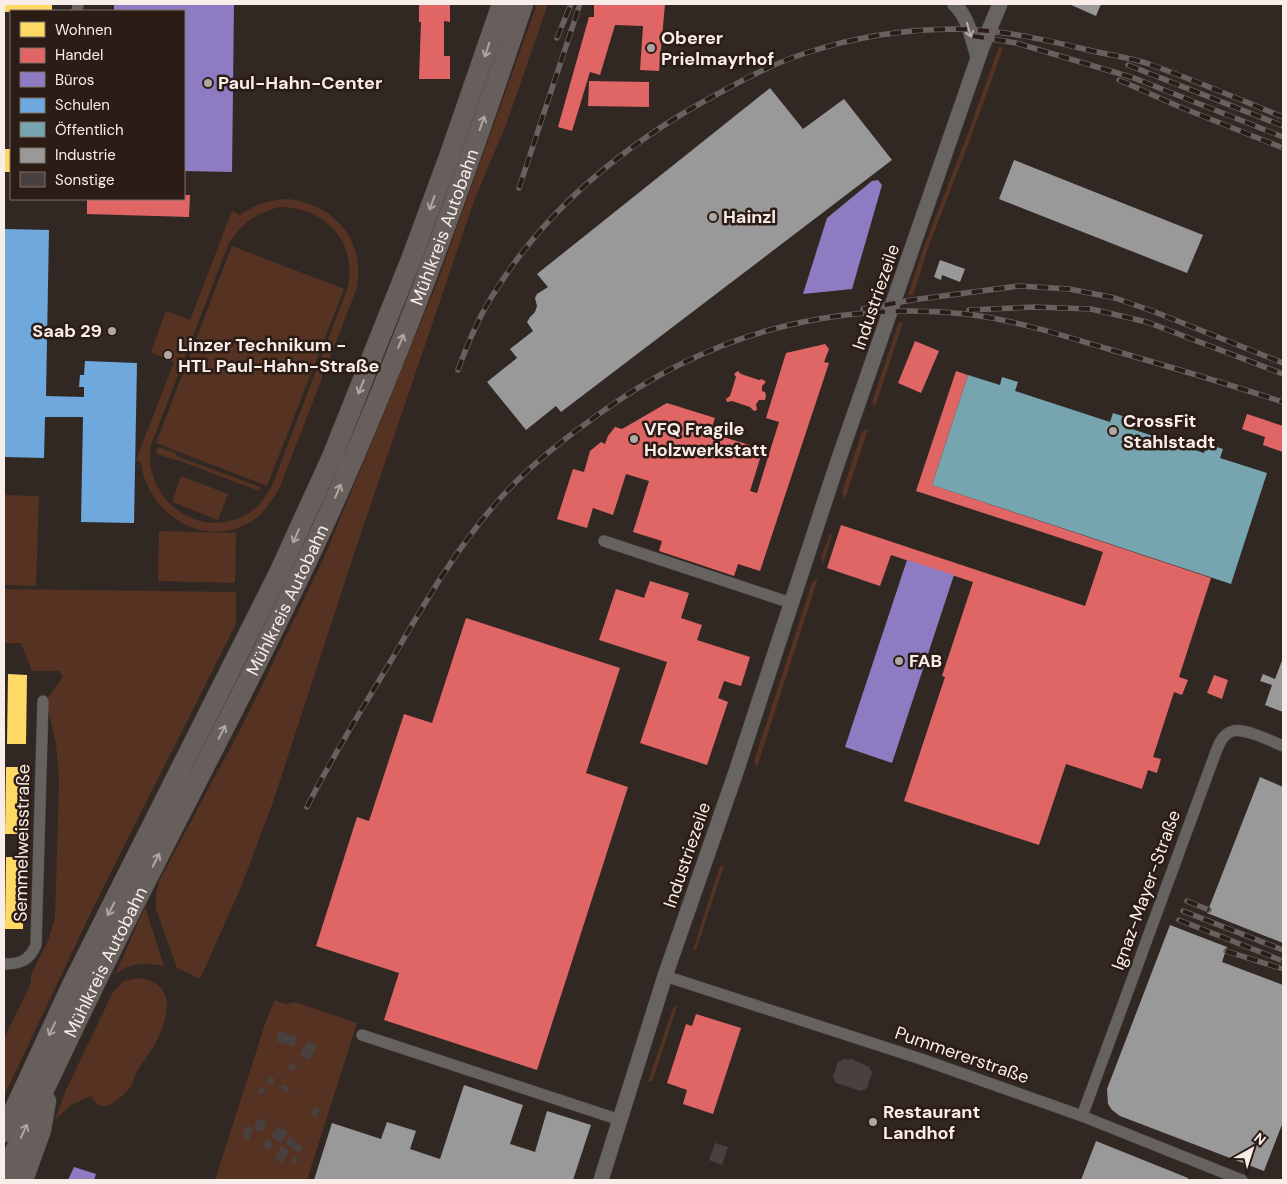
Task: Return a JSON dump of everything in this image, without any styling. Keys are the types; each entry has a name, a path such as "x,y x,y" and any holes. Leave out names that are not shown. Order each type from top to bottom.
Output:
{"highway":[{"name":"Mühlkreis Autobahn","path":"4,1132 72,985 280,574 332,457 412,256 449,157 502,4"},
{"name":"Mühlkreis Autobahn","path":"4,1175 92,988 320,532 365,428 430,267 523,4"},
{"path":"23,1180 41,1130 49,1077"}],"main road":[{"name":"Industriezeile","path":"601,1180 665,976 736,772 837,464 978,59 1000,4"}],"street":[{"path":"954,4 966,21 978,59"},
{"path":"604,541 791,603"},
{"name":"Semmelweisstraße","path":"4,964 16,964 25,961 32,954 36,945 42,701"},
{"name":"Ignaz-Mayer-Straße","path":"1082,1116 1223,737 1232,731 1243,731 1283,746"},
{"name":"Pummererstraße","path":"665,976 895,1050 1082,1116 1242,1180"},
{"path":"362,1035 620,1120"}],"shaded area":[{"path":"537,4 548,4 506,125 475,198 354,554 272,805 241,887 200,979 177,968 156,909 159,881 242,726 322,562 438,280"},
{"path":"999,47 1003,48 971,137 928,248 913,295 908,295 924,247"},
{"path":"288,199 320,209 334,218 344,229 352,242 357,256 356,290 274,498 256,518 234,529 216,532 198,529 181,522 166,512 154,498 146,481 141,463 136,460 174,362 151,352 166,311 190,320 232,211 239,214 239,216 257,206","holes":["281,207 297,209 312,214 324,221 335,230 343,242 348,256 350,271 348,287 272,486 267,494 251,512 228,521 210,522 193,518 177,510 164,498 155,482 151,464 151,445 228,245 244,225 264,212"]},
{"path":"232,246 344,289 267,486 156,443"},
{"path":"899,322 903,322 875,407 872,402"},
{"path":"868,429 845,499 842,492 862,432"},
{"path":"158,447 176,453 176,456 260,487 259,491 155,453"},
{"path":"181,476 228,494 218,520 172,502"},
{"path":"4,495 39,496 36,586 4,585"},
{"path":"159,531 236,533 235,583 158,581"},
{"path":"830,534 832,535 823,565 821,557"},
{"path":"818,578 757,767 754,761 812,583"},
{"path":"4,589 236,592 236,624 94,906 4,1096 4,1039 31,983 31,975 48,941 55,918 59,782 56,744 48,709 48,697 63,677 59,671 32,671 21,643 4,643"},
{"path":"720,866 724,866 696,950 693,950"},
{"path":"145,907 164,966 138,964 126,968 115,975"},
{"path":"138,978 151,981 160,987 165,995 167,1005 163,1026 151,1050 135,1074 132,1084 122,1096 109,1105 103,1106 96,1103 91,1096 71,1105 55,1120 66,1090 113,992 124,981"},
{"path":"275,1000 285,1004 295,1002 357,1023 307,1180 215,1180 266,1021"},
{"path":"674,1006 677,1007 652,1082 648,1081"}],"building: Wohnen":[{"path":"4,4 52,4 52,10 10,10 10,12 4,12"},
{"path":"4,149 10,149 10,172 4,172"},
{"path":"8,674 27,675 26,744 7,744"},
{"path":"6,767 26,767 25,834 5,834"},
{"path":"6,857 24,857 23,929 5,929"}],"building: Handel":[{"path":"419,4 450,4 450,22 444,21 444,56 450,56 450,79 419,79 421,22 419,22"},
{"path":"594,4 665,4 659,71 640,70 643,26 615,25 600,75 590,72 572,131 558,127 589,17 594,17"},
{"path":"589,81 649,82 649,107 588,106"},
{"path":"185,195 190,195 189,217 87,214 87,200 185,200"},
{"path":"915,341 939,351 921,393 898,383"},
{"path":"825,344 829,349 824,362 829,363 760,571 738,564 734,576 659,551 662,541 633,532 649,481 626,474 613,515 593,508 587,528 557,519 573,469 584,472 590,451 601,442 605,444 615,427 622,429 667,403 715,418 710,433 763,449 750,491 757,493 779,422 766,418 786,353"},
{"path":"738,371 741,374 759,380 762,379 766,382 762,386 762,391 766,395 765,400 759,400 756,404 757,410 754,411 750,407 732,401 727,402 726,399 730,396 736,377 734,374"},
{"path":"956,371 968,375 932,485 1211,578 1179,677 1188,680 1182,695 1174,692 1153,757 1161,759 1157,773 1148,770 1142,789 1066,764 1039,845 904,801 945,677 942,676 973,582 891,555 880,586 827,568 841,525 1085,606 1103,552 916,491"},
{"path":"1247,414 1283,426 1283,452 1263,445 1265,437 1242,429"},
{"path":"650,581 689,593 681,618 702,625 697,640 750,657 741,686 724,681 718,698 728,702 707,765 640,743 667,662 599,640 616,589 644,598"},
{"path":"466,618 620,668 586,773 628,787 537,1070 384,1020 399,973 316,946 357,817 369,821 404,714 432,723"},
{"path":"1214,675 1228,680 1222,699 1207,693"},
{"path":"696,1014 741,1028 713,1114 683,1104 687,1090 667,1083 686,1024 692,1026"}],"building: Büros":[{"name":"Paul-Hahn-Center","path":"114,4 234,4 232,172 185,171 185,10 114,10"},
{"path":"878,180 882,185 852,289 803,294 827,218 872,181"},
{"name":"FAB","path":"907,560 954,575 892,763 845,747"},
{"path":"74,1167 96,1174 94,1180 68,1180"}],"building: Schulen":[{"path":"4,229 49,230 46,396 84,397 84,387 79,387 80,375 84,375 85,361 137,363 134,523 81,522 83,417 45,417 44,458 4,457"}],"building: Öffentlich":[{"path":"968,375 1000,385 1002,377 1018,382 1015,391 1110,422 1113,413 1129,418 1126,427 1204,453 1207,444 1223,449 1220,458 1267,473 1231,584 932,485"}],"building: Industrie":[{"path":"1069,4 1101,4 1096,16"},
{"name":"Hainzl","path":"770,88 803,129 844,99 892,160 561,412 556,406 526,430 487,382 517,358 510,349 533,331 527,322 537,306 535,298 537,294 548,287 537,274"},
{"path":"1014,160 1203,235 1187,273 999,199"},
{"path":"940,260 965,269 960,282 942,275 941,280 934,277"},
{"path":"1283,658 1283,712 1265,705 1272,685 1260,681 1263,674 1275,679"},
{"path":"1260,777 1283,787 1283,943 1207,913"},
{"path":"1170,925 1227,947 1222,962 1283,985 1283,1122 1264,1171 1120,1116 1108,1104 1107,1089"},
{"path":"464,1085 523,1105 510,1144 535,1152 547,1111 591,1125 573,1180 314,1180 332,1123 381,1139 387,1122 416,1131 410,1149 440,1159"},
{"path":"1096,1141 1188,1178 1187,1180 1081,1180"}],"building: Sonstige":[{"path":"279,1031 297,1037 294,1047 276,1041"},
{"path":"308,1041 317,1047 309,1060 299,1055"},
{"path":"849,1058 869,1067 872,1073 867,1088 861,1091 836,1083 833,1077 838,1062 844,1059 849,1060"},
{"path":"291,1063 297,1066 294,1071 288,1069"},
{"path":"270,1076 275,1079 272,1085 267,1082"},
{"path":"283,1084 290,1088 288,1093 280,1088"},
{"path":"260,1087 265,1089 263,1095 258,1093"},
{"path":"314,1107 320,1110 316,1117 310,1113"},
{"path":"258,1118 267,1122 263,1132 254,1128"},
{"path":"246,1126 253,1128 249,1140 242,1138"},
{"path":"278,1126 288,1132 281,1143 271,1136"},
{"path":"289,1136 303,1148 299,1153 285,1142"},
{"path":"267,1139 273,1142 269,1150 263,1147"},
{"path":"715,1143 728,1147 722,1165 709,1160"},
{"path":"281,1146 289,1150 283,1163 275,1159"},
{"path":"294,1156 298,1158 294,1165 291,1163"}],"railway":[{"path":"557,38 571,4"},
{"path":"519,188 580,4"},
{"path":"458,370 481,315 513,265 537,235 592,179 655,131 689,110 762,71 822,48 899,32 958,29 1006,33 1146,63 1283,117"},
{"path":"973,36 1016,43 1134,78 1283,137"},
{"path":"1128,65 1283,126"},
{"path":"1119,80 1180,107 1283,148"},
{"path":"863,309 912,300 1019,286 1069,289 1115,298 1283,363"},
{"path":"969,310 1034,307 1091,309 1147,322 1283,374"},
{"path":"307,807 336,753 426,601 467,540 497,502 540,459 599,414 657,377 714,349 784,326 820,319 893,311 930,311 966,314 1002,320 1055,333 1283,402"},
{"path":"1187,901 1209,910"},
{"path":"1183,911 1283,950"},
{"path":"1179,920 1283,961"},
{"path":"1226,951 1283,969"}],"place":[{"name":"Oberer Prielmayrhof","path":"651,48"},
{"name":"Paul-Hahn-Center","path":"208,83"},
{"name":"Hainzl","path":"713,217"},
{"name":"Saab 29","path":"112,331"},
{"name":"Linzer Technikum - HTL Paul-Hahn-Straße","path":"168,355"},
{"name":"CrossFit Stahlstadt","path":"1113,431"},
{"name":"VFQ Fragile Holzwerkstatt","path":"634,439"},
{"name":"FAB","path":"899,661"},
{"name":"Restaurant Landhof","path":"873,1122"}]}
